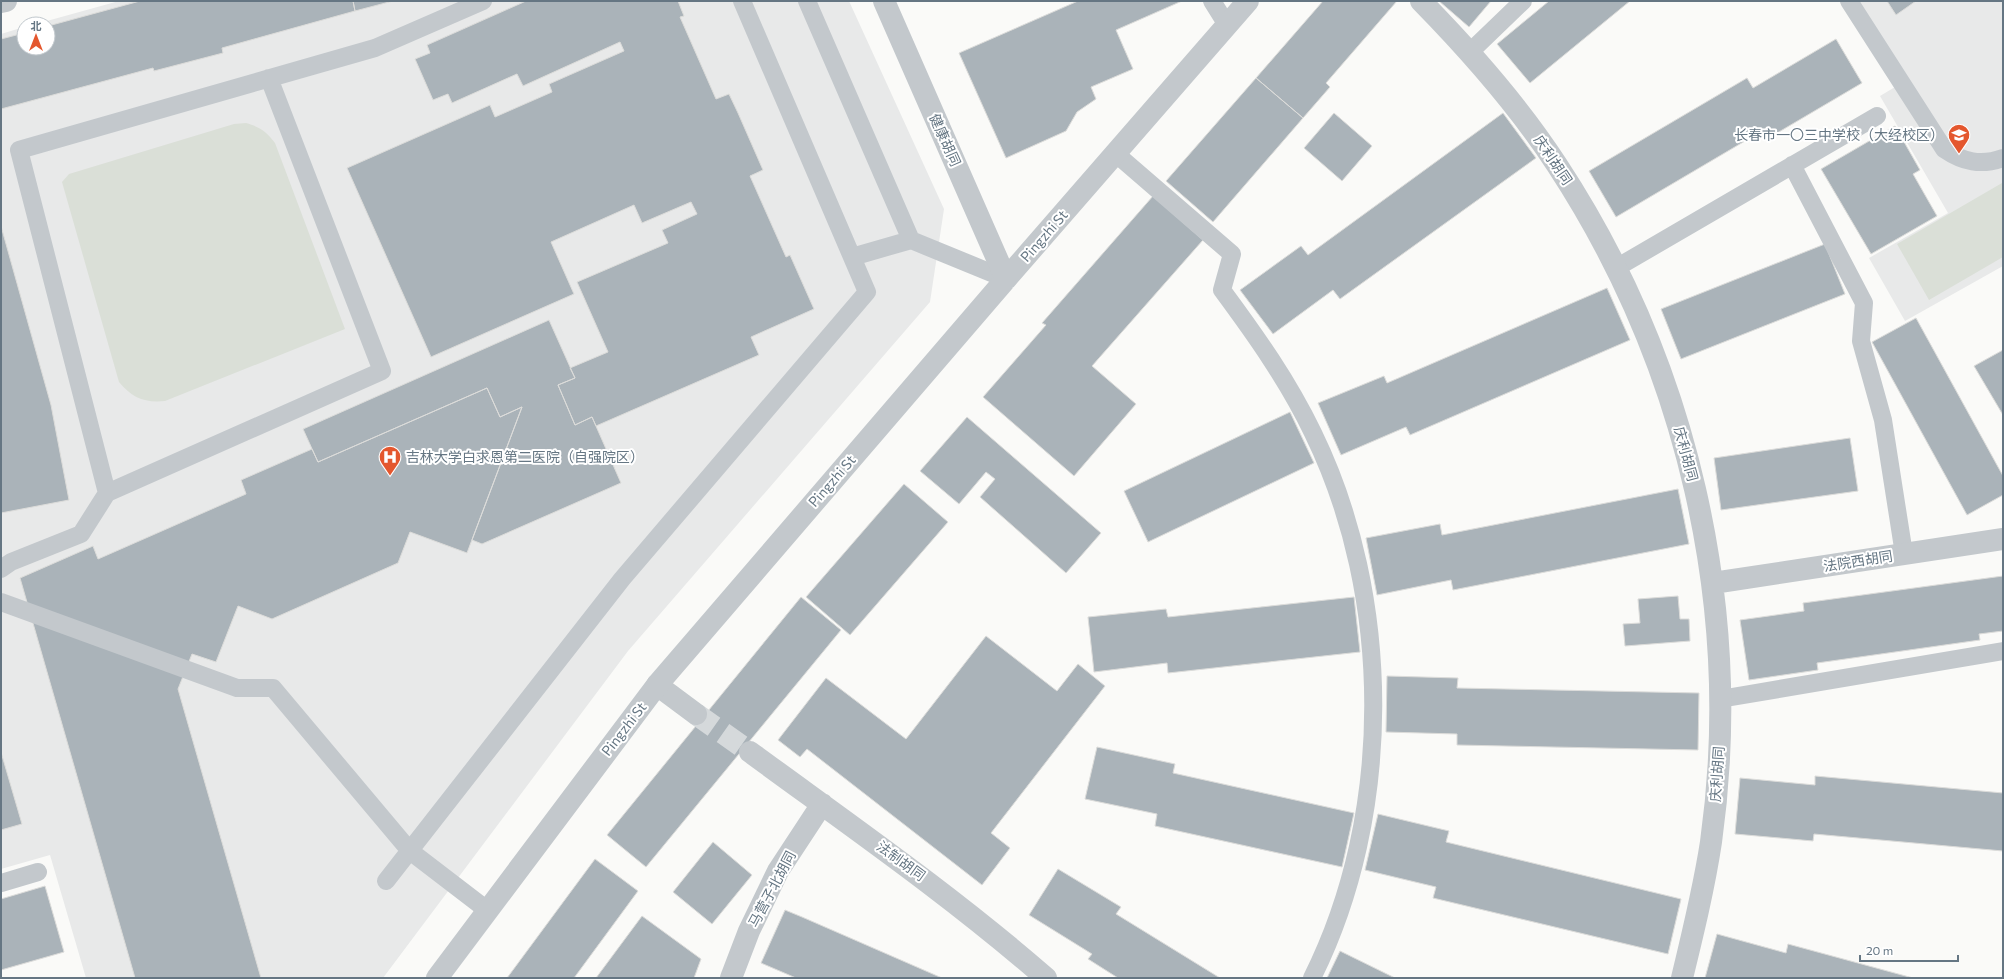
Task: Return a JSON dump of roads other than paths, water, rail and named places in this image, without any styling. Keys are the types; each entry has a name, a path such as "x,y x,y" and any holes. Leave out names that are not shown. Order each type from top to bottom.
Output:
{"street":[{"path":"1,2 6,1"},
{"name":"健康胡同","path":"884,1 1006,279"},
{"name":"Pingzhi St","path":"437,978 657,685 1006,279 1248,1"},
{"name":"庆利胡同","path":"1421,1 1470,52 1516,106 1557,164 1594,225 1616,268 1654,353 1678,420 1696,488 1713,583 1717,628 1720,699 1718,770 1711,842 1698,912 1682,978"},
{"name":"法院西胡同","path":"1713,583 2003,539"},
{"path":"657,685 696,714"},
{"name":"法制胡同","path":"750,752 918,873 1046,978"},
{"name":"马营子北胡同","path":"731,978 749,931 778,871 822,804"}],"lane":[{"path":"107,493 19,150 375,48 483,1"},
{"path":"386,881 622,579 867,292 742,1"},
{"path":"807,1 911,240"},
{"path":"1212,1 1227,25"},
{"path":"1470,52 1523,1"},
{"path":"1849,1 1944,149 1965,161 1978,163 1992,163 2003,158"},
{"path":"1,569 11,562 81,534 107,493 382,371 269,78"},
{"path":"1616,268 1877,116"},
{"path":"1115,153 1232,254 1222,290 1256,336 1291,390 1314,434 1336,487 1353,541 1365,597 1372,654 1374,710 1371,763 1364,816 1352,868 1337,918 1312,978"},
{"path":"1792,165 1864,304 1861,341 1883,420 1904,554"},
{"path":"852,257 911,240 1006,279"},
{"path":"1,602 237,688 273,688 410,851 487,910"},
{"path":"1720,699 2003,651"},
{"path":"1,883 38,872"}],"tunnel":[{"path":"696,714 750,752"}],"place":[{"name":"长春市一〇三中学校（大经校区）","path":"1959,154"},
{"name":"吉林大学白求恩第二医院（自强院区）","path":"390,476"}]}
